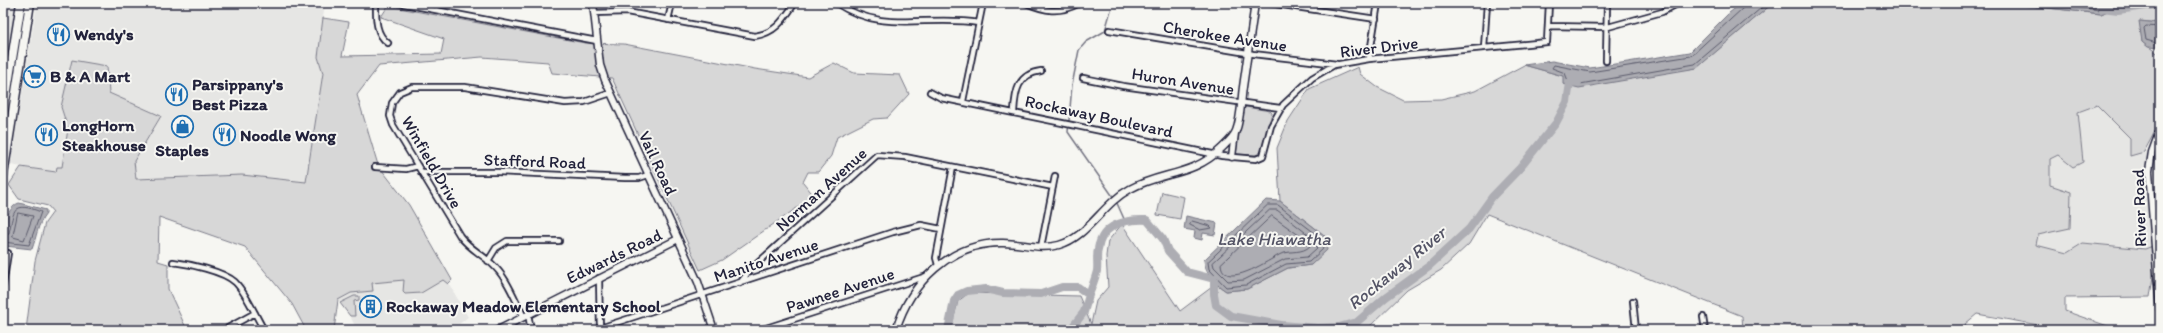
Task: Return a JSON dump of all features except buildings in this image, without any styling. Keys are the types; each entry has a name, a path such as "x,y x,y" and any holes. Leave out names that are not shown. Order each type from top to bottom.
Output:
{"highway":[{"path":"3,115 22,3"},
{"path":"3,175 30,3"},
{"path":"6,98 15,100"}],"street":[{"path":"376,3 378,27 382,38 388,43"},
{"path":"399,3 597,41"},
{"name":"Vail Road","path":"593,3 600,65 611,93 702,294 714,330"},
{"path":"668,20 672,3"},
{"path":"594,13 627,12 756,36 768,33 778,26 795,3"},
{"path":"836,3 860,17 882,22 951,20 979,23"},
{"path":"963,101 983,3"},
{"path":"1026,3 1046,11 1069,9 1078,4"},
{"path":"1232,157 1255,3"},
{"path":"1269,3 1376,19"},
{"path":"1369,59 1378,3"},
{"path":"1484,48 1486,3"},
{"path":"1549,3 1548,26 1606,27 1668,9 1679,3"},
{"path":"1606,62 1607,3"},
{"path":"1668,3 1668,9"},
{"name":"River Drive","path":"1262,156 1271,126 1280,108 1295,92 1312,78 1338,64 1369,59 1547,42 1548,26"},
{"name":"Cherokee Avenue","path":"1109,30 1248,53 1338,64"},
{"path":"1014,112 1021,80 1025,75 1041,71"},
{"name":"Huron Avenue","path":"1083,78 1280,108"},
{"name":"Winfield Drive","path":"531,330 526,316 504,277 488,261 466,245 393,125 390,116 394,98 406,89 424,86 465,87 566,103 584,102 611,93"},
{"name":"Rockaway Boulevard","path":"930,92 941,98 963,101 1058,123 1215,155 1256,159 1262,156"},
{"name":"River Road","path":"2160,130 2150,161 2149,178 2160,310"},
{"path":"896,330 907,303 927,276 938,265 957,253 987,244 1004,243 1041,247 1061,245 1074,238 1089,226 1112,201 1119,196 1141,184 1190,170 1215,155 1236,132"},
{"name":"Norman Avenue","path":"740,282 750,270 874,156 883,154 1053,187"},
{"path":"375,167 406,169 418,166"},
{"path":"938,265 936,258 953,167"},
{"name":"Stafford Road","path":"422,172 497,172 625,178 639,178 648,175"},
{"path":"1041,247 1055,176"},
{"name":"Manito Avenue","path":"600,329 702,294 915,226 941,229"},
{"name":"Edwards Road","path":"498,330 678,239"},
{"path":"488,261 496,248 507,242 559,241"},
{"path":"3,285 8,253"},
{"path":"173,262 216,272 229,278 239,287 264,330"},
{"name":"Pawnee Avenue","path":"760,330 927,276"},
{"path":"599,278 600,329"},
{"path":"1633,301 1636,330"},
{"path":"224,330 254,313"},
{"path":"1704,317 1705,330"}],"shaded area":[{"path":"3,3 17,3 7,57 3,57"},
{"path":"37,3 325,3 318,57 323,73 306,182 242,175 135,179 134,161 161,116 109,93 73,60 61,107 68,129 62,167 58,167 56,172 10,165"},
{"path":"1773,3 2003,3 2101,14 2126,3 2160,3 2160,23 2140,21 2142,42 2160,55 2160,122 2144,152 2130,156 2130,138 2097,105 2078,112 2083,162 2073,167 2058,155 2050,159 2050,185 2071,192 2070,228 2038,235 2036,245 2067,253 2083,243 2145,249 2160,243 2160,249 2157,248 2150,297 2065,298 2065,311 2119,330 2066,330 1977,314 1965,324 1967,330 1743,330 1742,316 1487,214 1469,244 1441,270 1407,290 1366,330 951,330 958,301 969,293 1079,296 1091,324 1096,301 1108,287 1106,256 1108,241 1122,224 1180,311 1216,284 1226,291 1247,289 1288,268 1311,265 1324,235 1280,201 1277,148 1288,121 1309,89 1358,67 1360,74 1377,87 1403,100 1441,99 1475,91 1524,65 1563,76 1696,68"},
{"path":"388,6 585,43 624,44 755,69 808,77 834,63 854,73 900,75 909,94 887,118 873,119 837,137 831,156 818,172 808,172 803,182 814,196 722,260 700,270 612,78 552,73 548,62 482,57 379,66 357,95 378,165 409,205 452,280 448,284 443,280 421,293 405,294 403,292 404,280 372,283 373,291 351,293 338,300 334,330 306,330 292,304 245,247 159,217 158,261 168,264 168,289 187,330 26,330 35,261 45,223 53,212 48,206 19,199 9,185 21,167 56,172 57,167 62,167 68,129 61,107 72,60 107,66 109,93 161,116 134,161 136,179 242,175 306,182 323,73 318,57 323,18 349,22 342,56 441,54 444,39 381,17"},
{"path":"2097,105 2130,138 2130,155 2144,152 2152,156 2153,246 2145,249 2083,243 2067,253 2036,245 2050,185 2050,158 2058,155 2073,166 2078,112"},
{"path":"1246,107 1270,111 1272,113 1261,152 1256,155 1236,154 1243,110"},
{"path":"1162,192 1184,197 1180,219 1157,215"},
{"path":"337,253 440,282 444,279 449,284 468,317 459,324 357,330 350,316 338,300"},
{"path":"354,296 359,296 359,300 354,301 355,316 350,316 340,303"}],"water":[{"path":"1742,3 1773,3 1697,68 1579,88 1563,84 1563,76 1524,65 1552,61 1590,68 1690,52 1729,13"},
{"path":"2003,3 2126,3 2101,14"},
{"path":"2139,21 2160,23 2160,48 2148,47 2142,42"},
{"name":"Lake Hiawatha","path":"1266,200 1280,201 1324,235 1327,250 1311,265 1288,268 1247,289 1226,291 1208,274 1204,260"},
{"path":"19,203 46,210 46,214 39,226 32,249 5,246 4,228 8,215 10,210"},
{"path":"1186,216 1217,223 1215,235 1203,233 1202,240 1194,238 1195,231 1184,229"}],"waterway":[{"name":"Rockaway River","path":"2102,8 2118,10 2160,4"},
{"path":"1111,10 1105,31 1086,42 1079,50 1072,85 1068,132 1114,198"},
{"name":"Rockaway River","path":"948,330 954,301 958,295 967,291 986,289 1003,293 1041,294 1062,287 1078,287 1089,295 1097,271 1098,249 1104,234 1116,225 1123,222 1139,220 1147,220 1163,239 1168,251 1187,272 1214,279 1216,305 1231,316 1281,325 1318,328 1339,327 1357,322 1386,297 1429,266 1469,229 1492,197 1520,168 1556,123 1567,102 1570,83 1578,82"},
{"path":"1116,201 1125,221"},
{"path":"1070,330 1084,312 1089,295"}],"place":[{"name":"Wendy's","path":"59,34"},
{"name":"B & A Mart","path":"35,76"},
{"name":"Parsippany's Best Pizza","path":"176,94"},
{"name":"Staples","path":"182,126"},
{"name":"LongHorn Steakhouse","path":"46,135"},
{"name":"Noodle Wong","path":"225,135"},
{"name":"Rockaway Meadow Elementary School","path":"370,306"}]}
